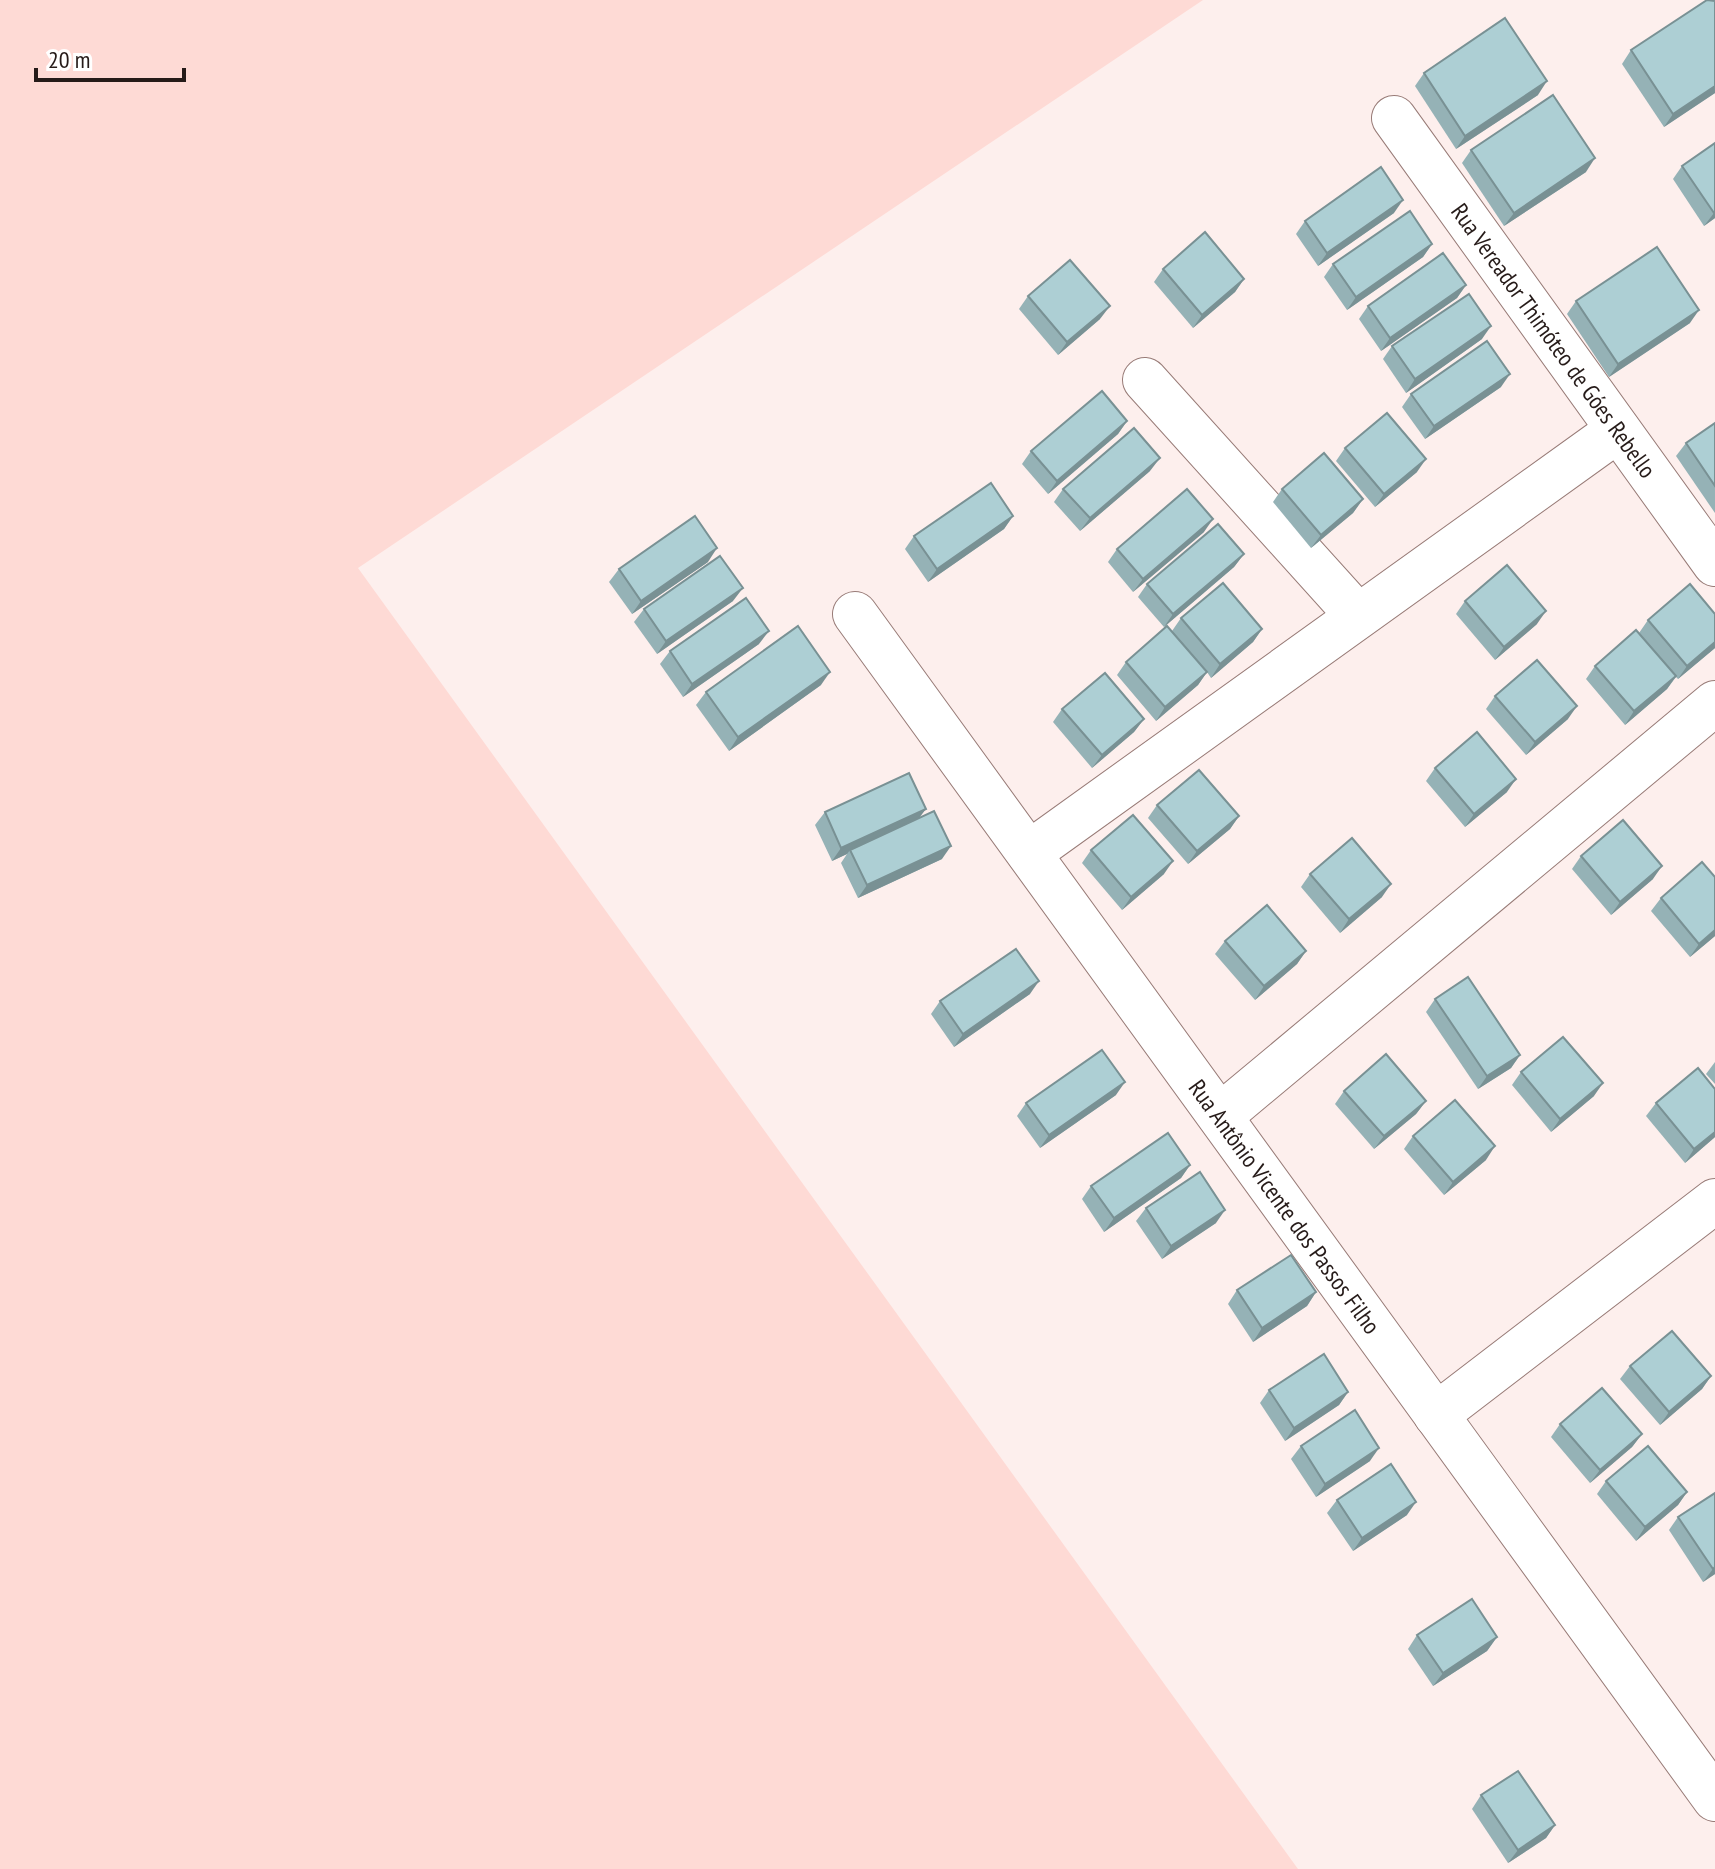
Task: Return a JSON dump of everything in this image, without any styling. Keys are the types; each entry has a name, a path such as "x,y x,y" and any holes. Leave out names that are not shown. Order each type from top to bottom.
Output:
{"street":[{"name":"Rua Vereador Thimóteo de Góes Rebello","path":"1394,118 1715,564"},
{"path":"1145,380 1358,616"},
{"path":"1029,853 1618,430"},
{"name":"Rua Antônio Vicente dos Passos Filho","path":"855,614 1715,1799"},
{"path":"1220,1116 1715,703"},
{"path":"1436,1415 1715,1201"}],"shaded area":[{"path":"0,0 1203,0 358,568 1298,1869 0,1869"}],"building":[{"path":"1707,0 1715,1 1715,86 1673,114 1631,50"},
{"path":"1505,18 1547,81 1465,136 1424,73"},
{"path":"1553,95 1595,158 1514,213 1471,150"},
{"path":"1715,143 1715,212 1714,213 1682,166"},
{"path":"1381,167 1403,200 1327,253 1305,221"},
{"path":"1410,211 1432,244 1356,297 1333,264"},
{"path":"1205,232 1244,279 1202,315 1163,269"},
{"path":"1657,247 1699,310 1618,364 1576,301"},
{"path":"1443,253 1466,285 1390,338 1368,306"},
{"path":"1070,260 1110,306 1067,342 1028,296"},
{"path":"1469,294 1491,326 1415,379 1392,346"},
{"path":"1487,341 1510,374 1434,426 1411,394"},
{"path":"1102,391 1127,421 1057,481 1031,451"},
{"path":"1387,413 1426,459 1384,494 1345,448"},
{"path":"1715,423 1715,486 1686,443"},
{"path":"1134,428 1160,458 1090,518 1063,489"},
{"path":"1324,453 1363,499 1321,535 1282,489"},
{"path":"991,483 1013,516 937,569 914,536"},
{"path":"1187,489 1213,519 1143,579 1117,549"},
{"path":"695,516 717,548 641,601 619,569"},
{"path":"1218,524 1244,554 1173,614 1147,584"},
{"path":"720,556 743,588 666,641 644,609"},
{"path":"1507,565 1546,611 1504,647 1465,601"},
{"path":"1223,583 1262,629 1220,664 1181,618"},
{"path":"1690,584 1715,614 1715,642 1687,666 1648,620"},
{"path":"746,598 769,631 692,684 670,651"},
{"path":"798,626 830,672 738,737 706,692"},
{"path":"1167,626 1207,672 1165,707 1126,662"},
{"path":"1636,630 1676,676 1634,711 1595,666"},
{"path":"1537,660 1577,706 1535,742 1495,696"},
{"path":"1105,673 1144,719 1102,755 1062,709"},
{"path":"1477,732 1516,779 1474,814 1435,768"},
{"path":"1199,770 1239,816 1197,851 1157,805"},
{"path":"909,773 926,809 841,848 825,812"},
{"path":"934,811 951,846 867,885 850,850"},
{"path":"1133,815 1173,861 1131,897 1091,850"},
{"path":"1623,820 1662,866 1620,902 1581,856"},
{"path":"1352,838 1391,884 1349,919 1310,874"},
{"path":"1702,862 1715,877 1715,930 1699,944 1661,898"},
{"path":"1267,905 1306,951 1264,986 1225,941"},
{"path":"1016,949 1039,981 963,1034 940,1001"},
{"path":"1468,977 1520,1055 1487,1076 1435,999"},
{"path":"1563,1037 1603,1083 1560,1119 1521,1072"},
{"path":"1102,1050 1125,1082 1049,1135 1026,1103"},
{"path":"1386,1054 1426,1101 1384,1136 1344,1091"},
{"path":"1698,1068 1715,1089 1715,1132 1694,1149 1656,1103"},
{"path":"1455,1100 1495,1146 1453,1182 1413,1136"},
{"path":"1168,1133 1190,1165 1114,1218 1091,1186"},
{"path":"1200,1172 1225,1210 1171,1246 1146,1208"},
{"path":"1291,1255 1316,1292 1262,1328 1237,1290"},
{"path":"1672,1331 1711,1376 1669,1412 1630,1366"},
{"path":"1324,1354 1348,1392 1294,1428 1269,1390"},
{"path":"1602,1388 1642,1434 1600,1470 1560,1424"},
{"path":"1355,1410 1379,1448 1325,1484 1301,1446"},
{"path":"1648,1446 1687,1492 1645,1527 1606,1481"},
{"path":"1391,1464 1416,1502 1362,1538 1337,1500"},
{"path":"1715,1493 1715,1567 1713,1569 1678,1517"},
{"path":"1472,1599 1497,1637 1443,1673 1417,1635"},
{"path":"1518,1771 1555,1825 1518,1850 1481,1795"}]}
